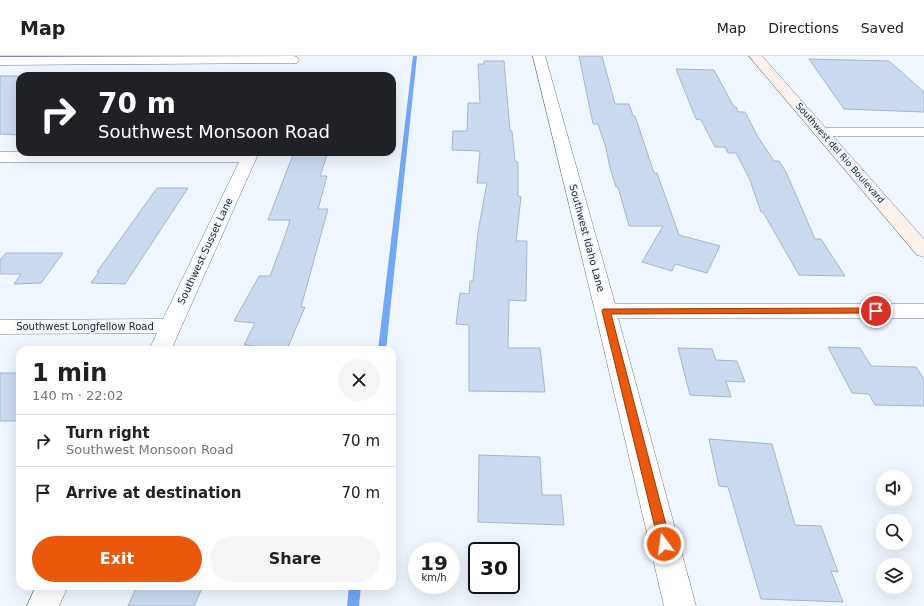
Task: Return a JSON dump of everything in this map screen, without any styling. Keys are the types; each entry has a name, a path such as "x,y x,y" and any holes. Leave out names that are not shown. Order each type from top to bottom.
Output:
{"street":[{"name":"Southwest Idaho Lane","path":"539,56 606,311 680,606"},
{"name":"Southwest del Rio Boulevard","path":"754,56 822,132 924,251"},
{"path":"0,61 292,62"},
{"path":"822,132 924,132"},
{"path":"0,157 83,156"},
{"name":"Southwest Susset Lane","path":"162,346 249,156"},
{"path":"606,311 924,311"},
{"name":"Southwest Longfellow Road","path":"0,327 171,326"},
{"path":"43,606 50,590"}],"building":[{"path":"579,56 602,56 615,104 629,104 633,116 635,116 654,173 657,173 679,235 720,246 707,273 675,264 672,271 642,262 663,226 629,226 618,187 616,187 610,168 606,148 598,124 593,124"},
{"path":"809,59 889,61 924,92 924,112 844,109"},
{"path":"484,61 504,61 510,131 512,131 515,161 518,162 518,196 521,197 516,241 527,241 526,301 509,300 508,348 540,348 545,392 469,391 469,325 456,324 460,293 469,294 470,281 473,281 478,232 487,183 477,183 480,151 452,150 453,131 467,131 468,103 480,103 478,64 484,64"},
{"path":"676,69 714,70 734,107 736,107 738,112 745,112 758,137 774,161 779,161 786,172 815,239 821,239 845,276 799,275 763,212 761,212 750,180 736,153 728,153 725,147 715,147 701,120 696,119"},
{"path":"0,76 16,76 16,135 0,134"},
{"path":"292,156 327,156 320,176 327,176 318,209 328,209 301,307 305,307 288,346 244,345 255,323 234,321 259,276 270,276 290,220 268,220"},
{"path":"157,188 188,188 125,284 91,283 99,272 97,272"},
{"path":"6,253 63,253 41,283 14,284 21,274 0,274 0,260"},
{"path":"828,347 860,348 871,366 916,367 924,379 924,406 875,405 869,394 852,393"},
{"path":"678,348 712,349 716,360 737,361 745,382 726,381 731,397 690,395"},
{"path":"0,373 16,373 16,421 0,421"},
{"path":"709,439 772,444 795,525 821,526 838,572 831,571 843,602 761,599 728,487 719,486"},
{"path":"479,455 540,457 542,495 561,495 564,525 478,522"},
{"path":"135,590 201,590 194,606 128,606"}],"waterway":[{"path":"382,346 415,56"},
{"path":"353,606 355,590"}],"route":[{"path":"664,544 606,311 876,311"}]}
